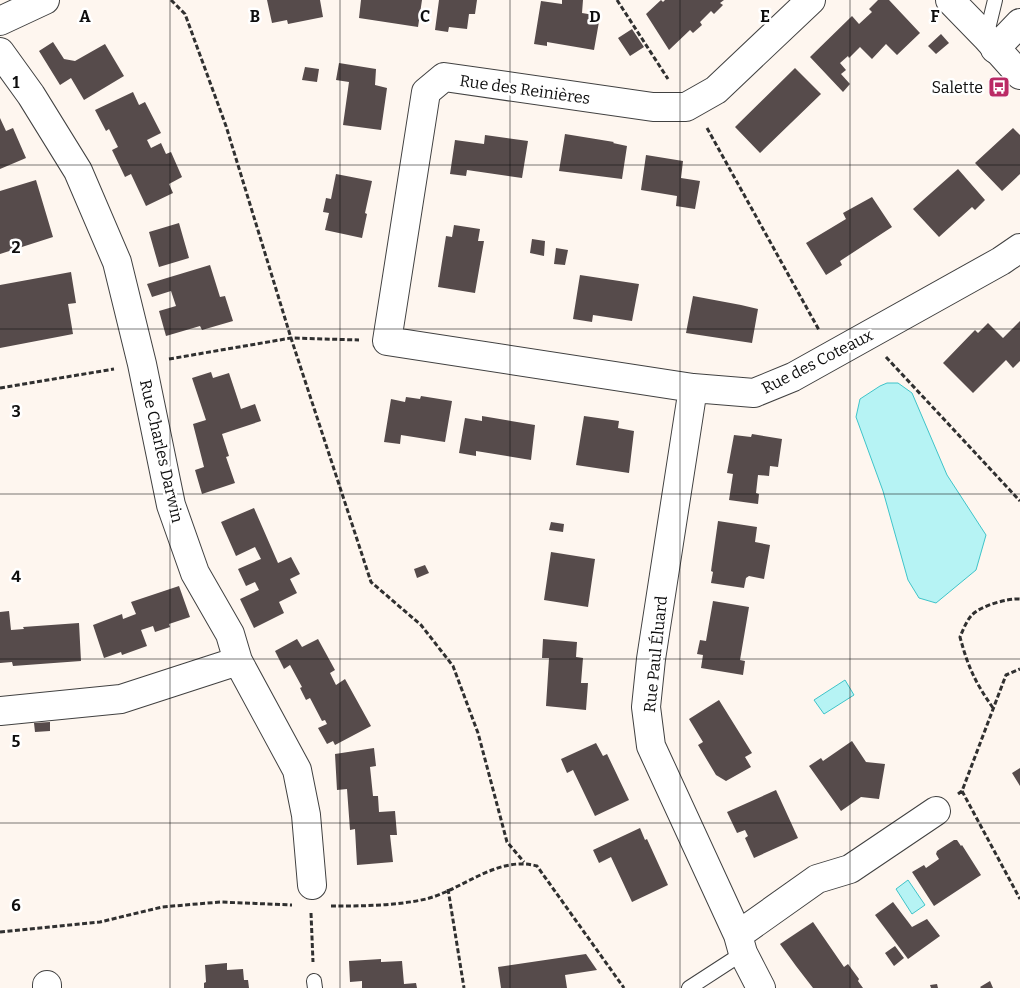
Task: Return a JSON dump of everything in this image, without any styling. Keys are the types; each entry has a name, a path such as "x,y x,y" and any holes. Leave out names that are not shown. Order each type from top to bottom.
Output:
{"street":[{"path":"0,21 45,0"},
{"name":"Rue des Reinières","path":"387,341 426,92 439,81 444,77 653,107 686,107 716,90 811,0"},
{"path":"950,0 1020,75"},
{"path":"991,43 1020,23"},
{"name":"Rue Charles Darwin","path":"0,52 31,95 78,171 117,262 142,364 171,505 195,573 230,634 238,661 297,770 306,815 311,895"},
{"name":"Rue des Coteaux","path":"387,341 693,388 754,393 793,377 1001,261 1020,248"},
{"name":"Rue Paul Éluard","path":"693,388 651,659 646,707 651,746 761,988"},
{"path":"0,711 121,699 238,661"},
{"path":"740,944 817,879 850,869 936,811"}],"lane":[{"path":"991,43 995,0"},
{"path":"689,988 740,944"}],"path":[{"path":"171,0 185,14 226,126 291,338 371,582 421,625 453,666 478,733 507,842 524,862"},
{"path":"617,0 686,107 701,117 832,355"},
{"path":"866,336 1020,501"},
{"path":"0,388 291,338 387,341"},
{"path":"994,708 978,686 966,663 960,637 972,614 986,606 1010,598 1020,599"},
{"path":"936,811 962,791 1006,675 1020,669"},
{"path":"962,791 1020,899"},
{"path":"0,932 100,922 162,907 220,902 311,895 377,905 427,899 505,866 524,862 537,866 624,988"},
{"path":"448,890 464,988"},
{"path":"311,895 315,984"}],"water":[{"path":"887,383 898,383 912,393 947,475 986,535 976,570 936,603 919,598 908,580 883,491 856,417 860,399"},
{"path":"845,680 854,695 824,714 814,700"},
{"path":"908,880 925,905 912,914 896,889"}],"building":[{"path":"267,0 320,0 323,17 288,24 287,20 272,23"},
{"path":"361,0 422,0 418,27 359,18"},
{"path":"439,0 477,0 475,14 469,14 467,29 449,27 448,32 435,30"},
{"path":"562,0 583,0 582,13 600,16 594,50 547,42 547,46 534,44 541,1 562,4"},
{"path":"661,0 663,2 665,0 724,0 720,3 723,5 714,14 711,11 700,22 702,25 693,33 690,30 669,50 646,14"},
{"path":"878,0 889,0 920,33 897,55 886,44 872,59 860,47 849,58 848,56 840,63 846,70 841,74 850,84 843,92 810,57 852,16 859,24 872,12 869,9"},
{"path":"632,29 644,47 630,56 618,38"},
{"path":"941,34 949,43 936,54 928,46"},
{"path":"53,42 64,59 75,61 105,44 124,76 84,100 71,78 60,85 39,51"},
{"path":"339,63 376,69 375,85 387,88 381,130 343,125 349,82 336,80"},
{"path":"305,67 319,69 317,82 302,80"},
{"path":"795,68 821,94 760,153 735,127"},
{"path":"133,92 139,105 145,102 161,133 147,140 151,148 161,143 166,154 171,152 182,177 169,184 173,193 146,206 131,174 125,177 112,150 118,147 109,129 106,131 95,110"},
{"path":"0,118 6,131 13,128 26,158 0,169"},
{"path":"1013,128 1020,135 1020,174 1002,191 975,163"},
{"path":"565,134 627,146 622,179 559,171"},
{"path":"485,135 528,141 522,178 467,170 466,176 450,174 455,140 484,144"},
{"path":"646,155 683,161 681,178 700,181 695,209 676,206 677,196 641,190"},
{"path":"958,169 985,200 975,210 972,207 939,237 913,209"},
{"path":"336,174 372,181 362,238 325,230 329,213 323,212 326,198 331,199"},
{"path":"36,180 53,237 0,254 0,191"},
{"path":"872,197 892,227 840,261 842,265 826,275 806,243 846,219 843,213"},
{"path":"179,223 189,258 159,267 149,232"},
{"path":"454,225 480,229 478,241 484,241 475,293 438,287 446,236 452,237"},
{"path":"532,239 545,241 544,256 530,253"},
{"path":"556,248 568,250 565,265 554,264"},
{"path":"210,265 220,297 225,296 233,321 202,330 200,326 166,336 159,311 176,306 171,291 152,297 147,284"},
{"path":"71,272 76,303 68,304 73,334 0,348 0,285"},
{"path":"580,275 639,284 632,321 593,315 592,322 573,319"},
{"path":"693,296 758,309 752,343 686,333"},
{"path":"1020,321 1020,361 1013,368 1006,360 973,393 943,363 975,330 978,333 988,323 1003,338"},
{"path":"211,372 213,378 229,373 241,409 255,404 261,421 222,434 229,456 226,457 235,483 202,494 195,470 204,467 193,424 206,420 192,378"},
{"path":"421,396 452,401 445,442 401,435 400,444 384,442 391,399 405,402 406,397 420,399"},
{"path":"482,416 535,425 531,460 476,451 476,456 459,453 465,418 482,421"},
{"path":"584,416 619,421 618,428 634,431 629,473 576,465"},
{"path":"752,434 782,439 778,467 770,466 769,476 758,475 756,493 759,494 758,504 729,500 733,474 727,473 734,435 751,437"},
{"path":"254,508 278,563 291,557 300,574 290,579 297,593 279,602 284,613 254,628 240,599 259,590 255,582 246,586 238,569 261,559 255,547 236,556 221,522"},
{"path":"718,521 757,527 755,542 770,545 764,579 749,576 746,578 744,588 711,583"},
{"path":"551,522 564,524 563,532 549,530"},
{"path":"551,552 595,559 588,607 544,600"},
{"path":"425,565 429,573 417,578 414,569"},
{"path":"179,586 190,617 169,624 170,627 155,632 153,626 141,630 147,646 122,655 121,652 104,658 93,625 122,614 123,619 136,614 131,602"},
{"path":"713,601 749,607 740,660 745,661 743,675 701,668 703,655 697,654 700,640 706,641"},
{"path":"9,611 11,630 24,629 23,627 79,623 81,661 13,666 12,662 0,663 0,612"},
{"path":"297,639 302,647 318,639 335,670 330,673 336,685 345,679 371,726 335,745 333,741 327,744 318,728 327,724 325,720 322,721 310,698 306,700 300,688 302,687 290,665 284,669 275,651"},
{"path":"543,639 577,642 576,657 583,658 581,683 588,683 586,710 546,706 549,658 542,658"},
{"path":"719,700 752,753 745,757 751,767 726,781 716,775 698,745 703,742 689,719"},
{"path":"50,722 50,731 35,732 34,723"},
{"path":"852,741 866,762 885,764 879,799 861,797 841,811 809,766 821,758 823,761"},
{"path":"596,743 603,756 607,754 629,800 595,816 573,770 567,773 561,759"},
{"path":"374,748 376,766 370,767 373,796 378,796 379,812 395,811 397,835 390,835 393,862 357,865 355,829 350,830 347,789 337,790 335,754"},
{"path":"1020,768 1020,786 1012,773"},
{"path":"776,790 798,838 754,858 745,838 748,836 745,830 737,833 727,812"},
{"path":"640,828 668,885 632,902 611,857 599,863 593,850"},
{"path":"957,840 962,845 981,875 934,906 912,872 924,865 926,868 939,859 936,854 937,851"},
{"path":"893,902 912,927 927,919 940,936 908,959 875,915"},
{"path":"813,922 844,967 848,964 863,988 813,988 796,966 780,944"},
{"path":"895,946 904,958 894,966 885,953"},
{"path":"586,954 597,970 565,975 567,988 501,988 498,967"},
{"path":"381,959 381,962 402,961 404,984 416,983 417,988 362,988 362,981 350,982 349,961"},
{"path":"227,963 227,970 243,969 244,980 248,980 249,988 204,988 204,983 206,982 205,965"},
{"path":"990,981 993,988 980,987"},
{"path":"937,984 938,988 931,988 930,985"}],"place":[{"name":"Salette","path":"999,87"}]}
